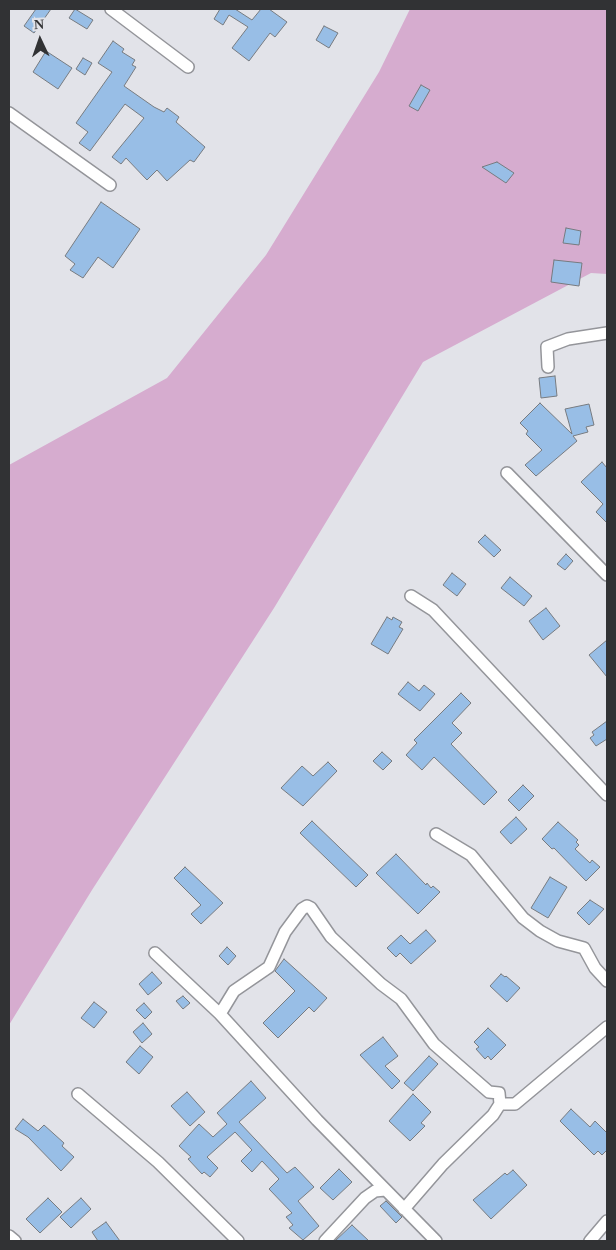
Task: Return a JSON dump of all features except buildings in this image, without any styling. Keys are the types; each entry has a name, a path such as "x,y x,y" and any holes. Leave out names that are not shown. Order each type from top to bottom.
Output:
{"street":[{"path":"111,9 188,67"},
{"path":"9,113 110,185"},
{"path":"548,367 547,347 568,339 607,333"},
{"path":"507,474 607,575"},
{"path":"411,596 433,610 607,795"},
{"path":"436,834 471,855 523,918 540,931 558,941 584,948 594,968 607,981"},
{"path":"220,1014 234,991 269,967 285,932 302,908 307,906 312,908 331,937 381,984 401,999 434,1044 489,1092 499,1093 500,1104 493,1116 443,1164 404,1209"},
{"path":"155,953 220,1014 385,1190 436,1241"},
{"path":"500,1104 515,1104 607,1026"},
{"path":"78,1094 158,1162 238,1241"},
{"path":"325,1241 365,1198 375,1191 385,1190"},
{"path":"590,1241 607,1221"},
{"path":"9,1236 15,1241"}],"shaded area":[{"path":"410,9 607,9 607,274 591,273 423,362 274,608 92,890 9,1025 9,465 167,378 266,255 379,72"}]}
